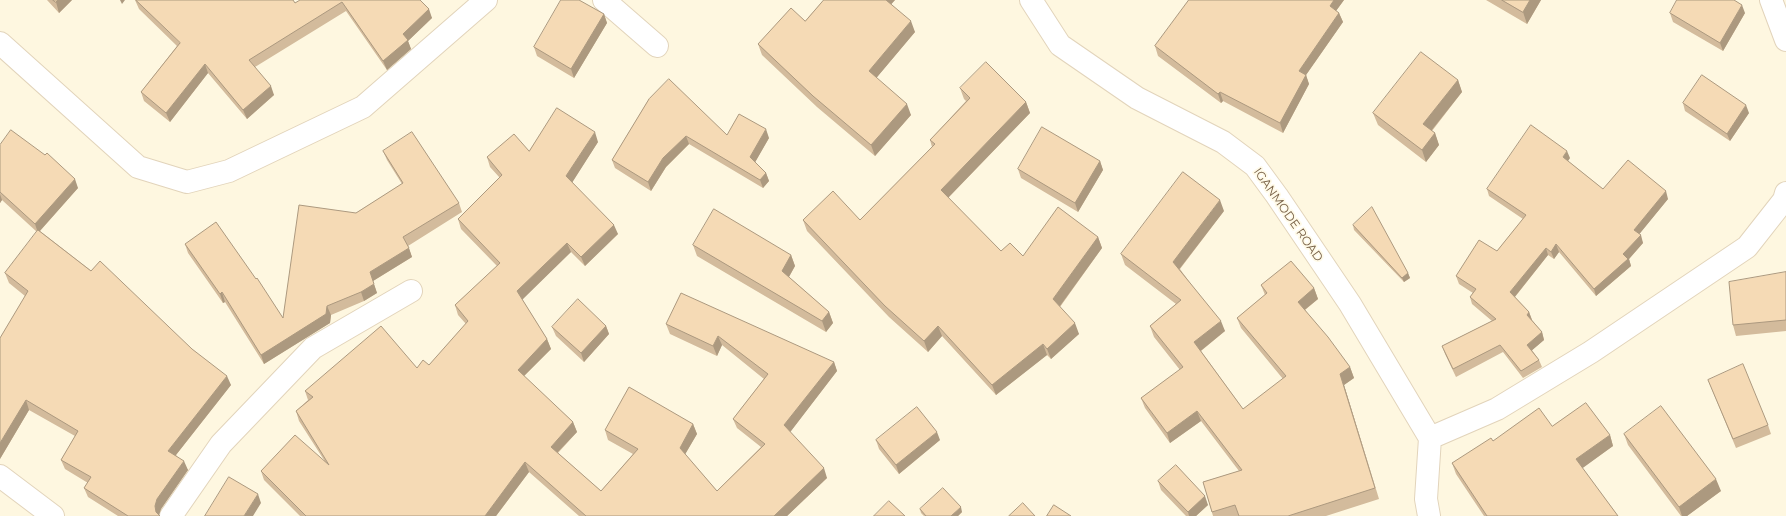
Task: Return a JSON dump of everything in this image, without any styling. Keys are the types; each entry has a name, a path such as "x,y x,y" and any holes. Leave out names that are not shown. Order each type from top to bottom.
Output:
{"street":[{"path":"0,44 138,167 187,182 229,171 363,107 486,0"},
{"path":"604,0 657,46"},
{"name":"IGANMODE ROAD","path":"1031,0 1060,46 1137,98 1223,142 1255,166 1350,304 1430,438"},
{"path":"1771,0 1786,40"},
{"path":"1429,516 1426,499 1430,438 1497,409 1591,352 1746,247 1784,200 1786,193"},
{"path":"171,516 221,444 313,348 411,290"},
{"path":"0,476 53,516"}],"building":[{"path":"136,0 293,0 295,3 300,0 420,0 429,9 403,34 408,40 383,61 342,2 249,60 271,86 243,110 205,64 166,113 141,92 180,43"},
{"path":"561,0 579,0 604,14 571,69 534,47"},
{"path":"824,0 886,0 911,21 869,71 907,104 871,145 813,96 758,44 791,8 805,21"},
{"path":"1189,0 1334,0 1330,6 1339,13 1299,71 1306,75 1280,123 1220,92 1218,94 1155,46"},
{"path":"1502,0 1530,0 1523,12"},
{"path":"1677,0 1734,0 1742,5 1720,43 1670,13"},
{"path":"1421,52 1458,80 1423,124 1435,133 1422,150 1373,113"},
{"path":"986,62 1026,102 941,190 1001,251 1010,243 1023,256 1058,207 1098,237 1053,299 1075,323 1047,349 1043,344 992,385 938,326 924,341 885,306 803,220 833,191 860,220 935,144 930,140 970,98 960,88"},
{"path":"1702,75 1746,105 1727,134 1683,103"},
{"path":"669,79 727,135 739,114 766,129 750,157 766,173 760,180 686,136 663,158 648,182 612,160 649,99"},
{"path":"557,108 595,132 566,176 614,225 581,257 567,243 517,291 547,339 518,370 573,422 551,447 601,491 638,449 605,430 629,387 693,424 680,448 717,491 765,444 733,419 768,374 718,336 713,346 666,324 681,293 834,362 784,425 824,468 774,516 586,516 525,462 485,516 306,516 261,471 295,435 329,465 296,411 313,397 305,391 381,326 417,368 423,360 429,365 468,321 455,305 500,263 458,219 502,175 487,157 514,134 529,151"},
{"path":"1531,125 1567,151 1563,157 1603,189 1628,160 1666,191 1634,230 1641,235 1623,254 1628,259 1594,289 1556,244 1551,252 1546,248 1510,292 1529,312 1527,315 1542,332 1527,345 1539,360 1521,371 1500,345 1453,369 1442,346 1496,319 1470,297 1476,289 1456,276 1479,240 1497,251 1526,215 1487,189"},
{"path":"1042,127 1100,161 1075,203 1018,169"},
{"path":"11,130 45,155 47,153 75,179 35,224 0,192 0,145"},
{"path":"412,132 459,203 403,237 409,248 370,272 374,284 361,292 327,306 326,314 261,355 222,292 220,294 185,244 216,222 256,279 257,278 283,318 299,205 356,213 403,183 383,151"},
{"path":"1183,172 1220,200 1173,262 1221,321 1194,342 1243,409 1286,376 1237,318 1267,293 1261,285 1291,261 1314,288 1298,302 1328,337 1350,367 1340,374 1375,488 1288,516 1239,516 1235,505 1212,512 1203,482 1242,470 1197,411 1167,433 1141,398 1183,367 1150,326 1181,300 1121,254"},
{"path":"1372,207 1408,273 1402,278 1353,225"},
{"path":"714,209 791,255 782,271 829,312 822,321 693,245"},
{"path":"38,230 91,271 100,261 192,349 227,376 168,451 184,461 157,499 155,506 156,512 160,516 128,516 84,488 91,477 61,460 78,431 26,400 0,443 0,338 28,291 5,273"},
{"path":"1786,272 1786,320 1733,325 1729,282"},
{"path":"578,299 606,326 581,353 552,327"},
{"path":"1743,364 1768,425 1733,439 1708,380"},
{"path":"1586,403 1610,435 1576,459 1618,516 1487,516 1452,463 1491,438 1493,441 1539,408 1552,426"},
{"path":"1661,406 1716,479 1679,507 1624,434"},
{"path":"917,407 937,432 896,465 876,440"},
{"path":"1176,465 1205,496 1188,512 1158,481"},
{"path":"229,477 258,494 244,516 205,516"},
{"path":"943,488 961,507 951,516 926,516 920,509"},
{"path":"889,501 905,516 874,516"},
{"path":"1023,503 1035,516 1009,516"},
{"path":"1054,505 1071,516 1047,516"}]}
